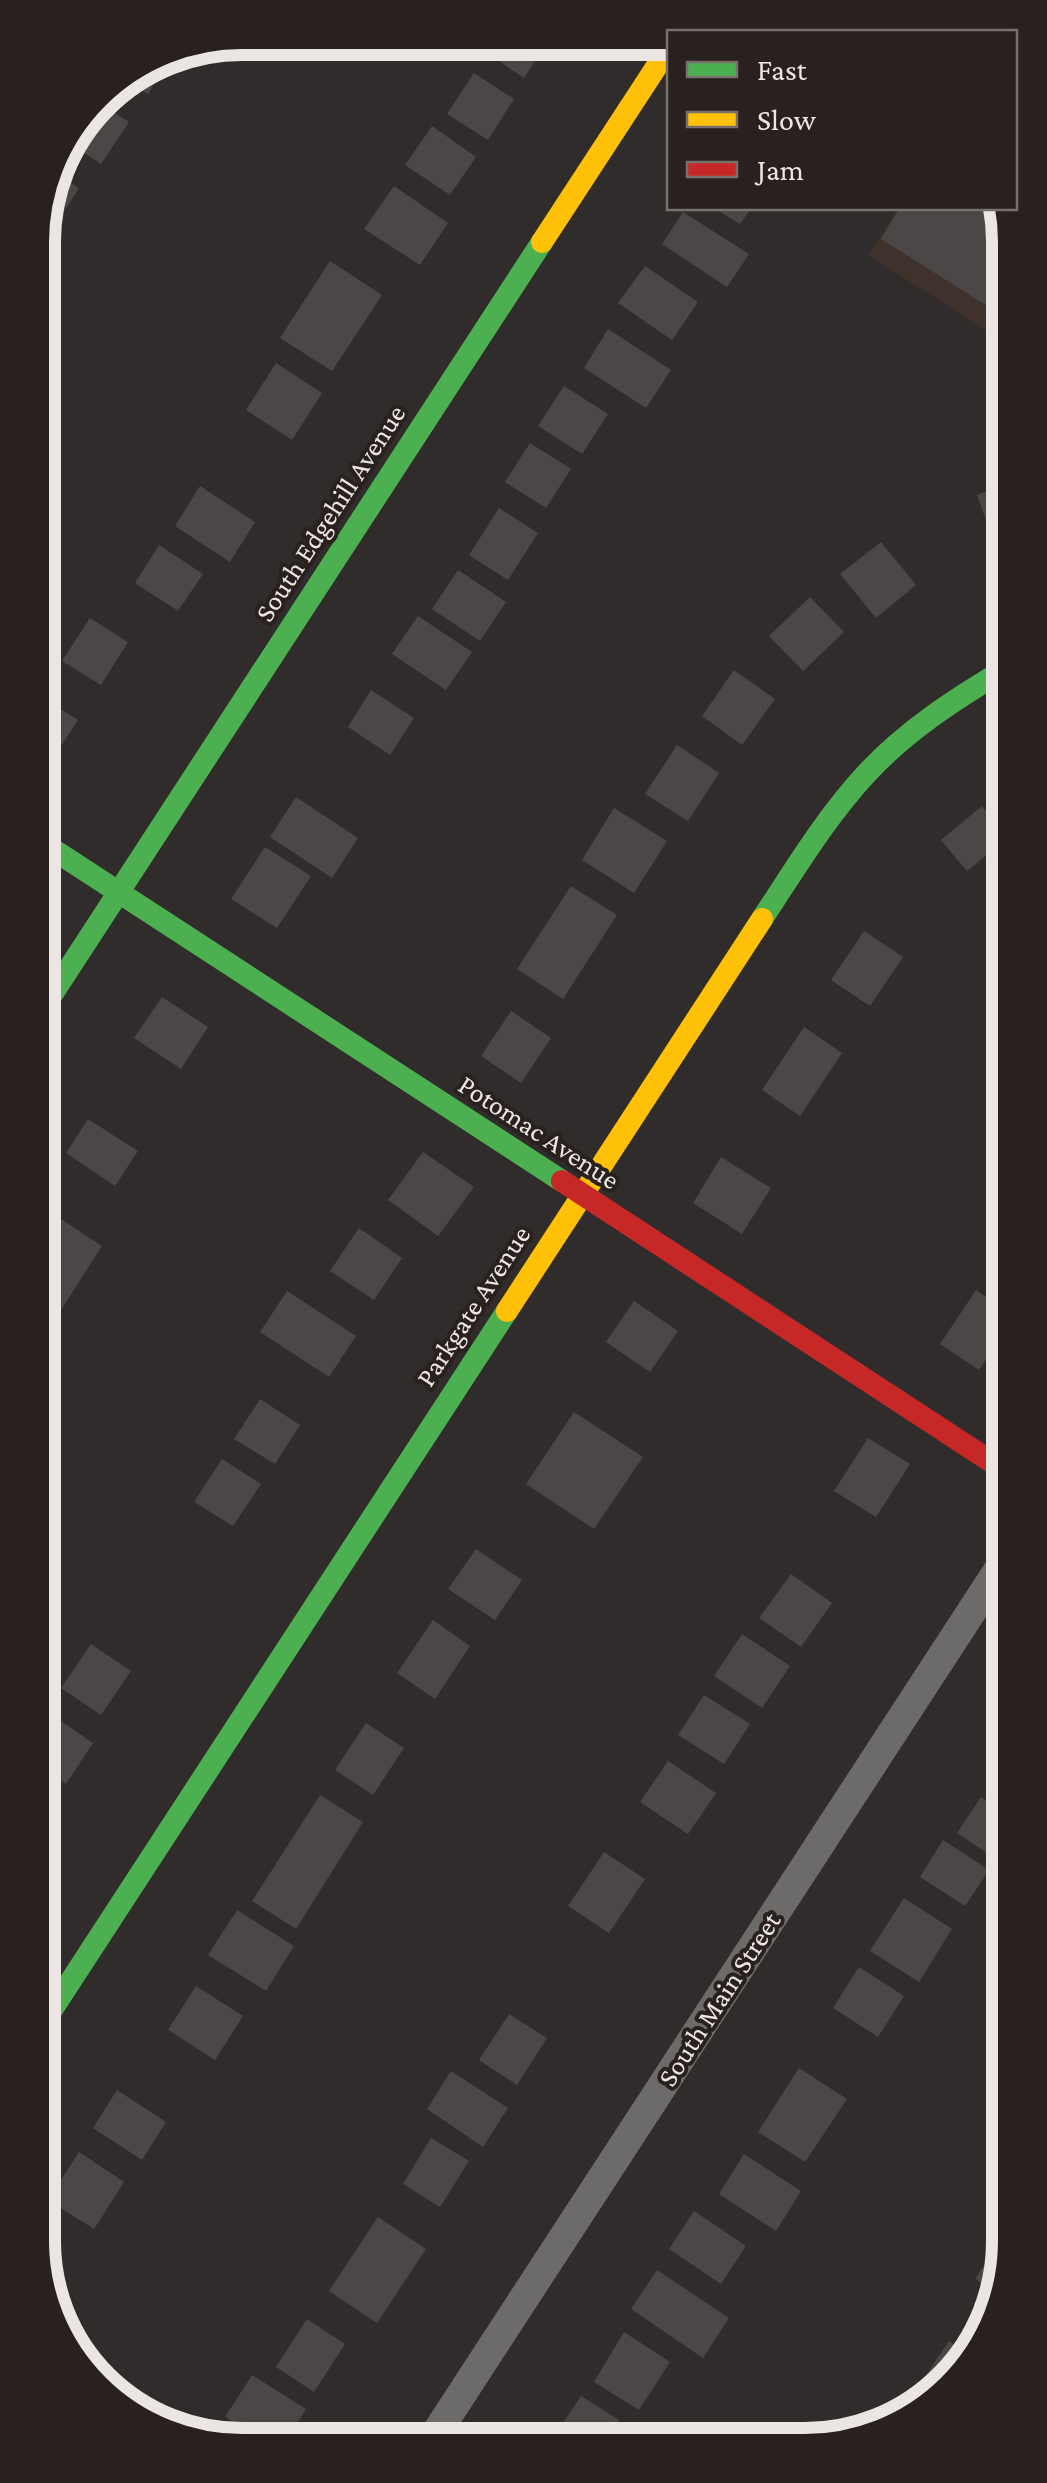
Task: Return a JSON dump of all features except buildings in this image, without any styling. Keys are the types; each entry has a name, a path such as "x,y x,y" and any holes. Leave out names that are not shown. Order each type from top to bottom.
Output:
{"street":[{"name":"South Edgehill Avenue","path":"55,990 664,55"},
{"name":"Parkgate Avenue","path":"55,2005 784,885 850,792 896,744 992,678"},
{"name":"Potomac Avenue","path":"55,851 992,1462"},
{"name":"South Main Street","path":"439,2428 992,1580"}],"shaded area":[{"path":"898,210 989,210 992,334 868,255"}],"traffic: fast":[{"path":"55,990 542,242"},
{"path":"762,919 824,825 867,773 898,743 992,677"},
{"path":"55,851 562,1181"},
{"path":"55,2005 507,1311"}],"traffic: slow":[{"path":"542,242 664,55"},
{"path":"507,1311 762,919"}],"traffic: jam":[{"path":"562,1181 992,1462"}]}
